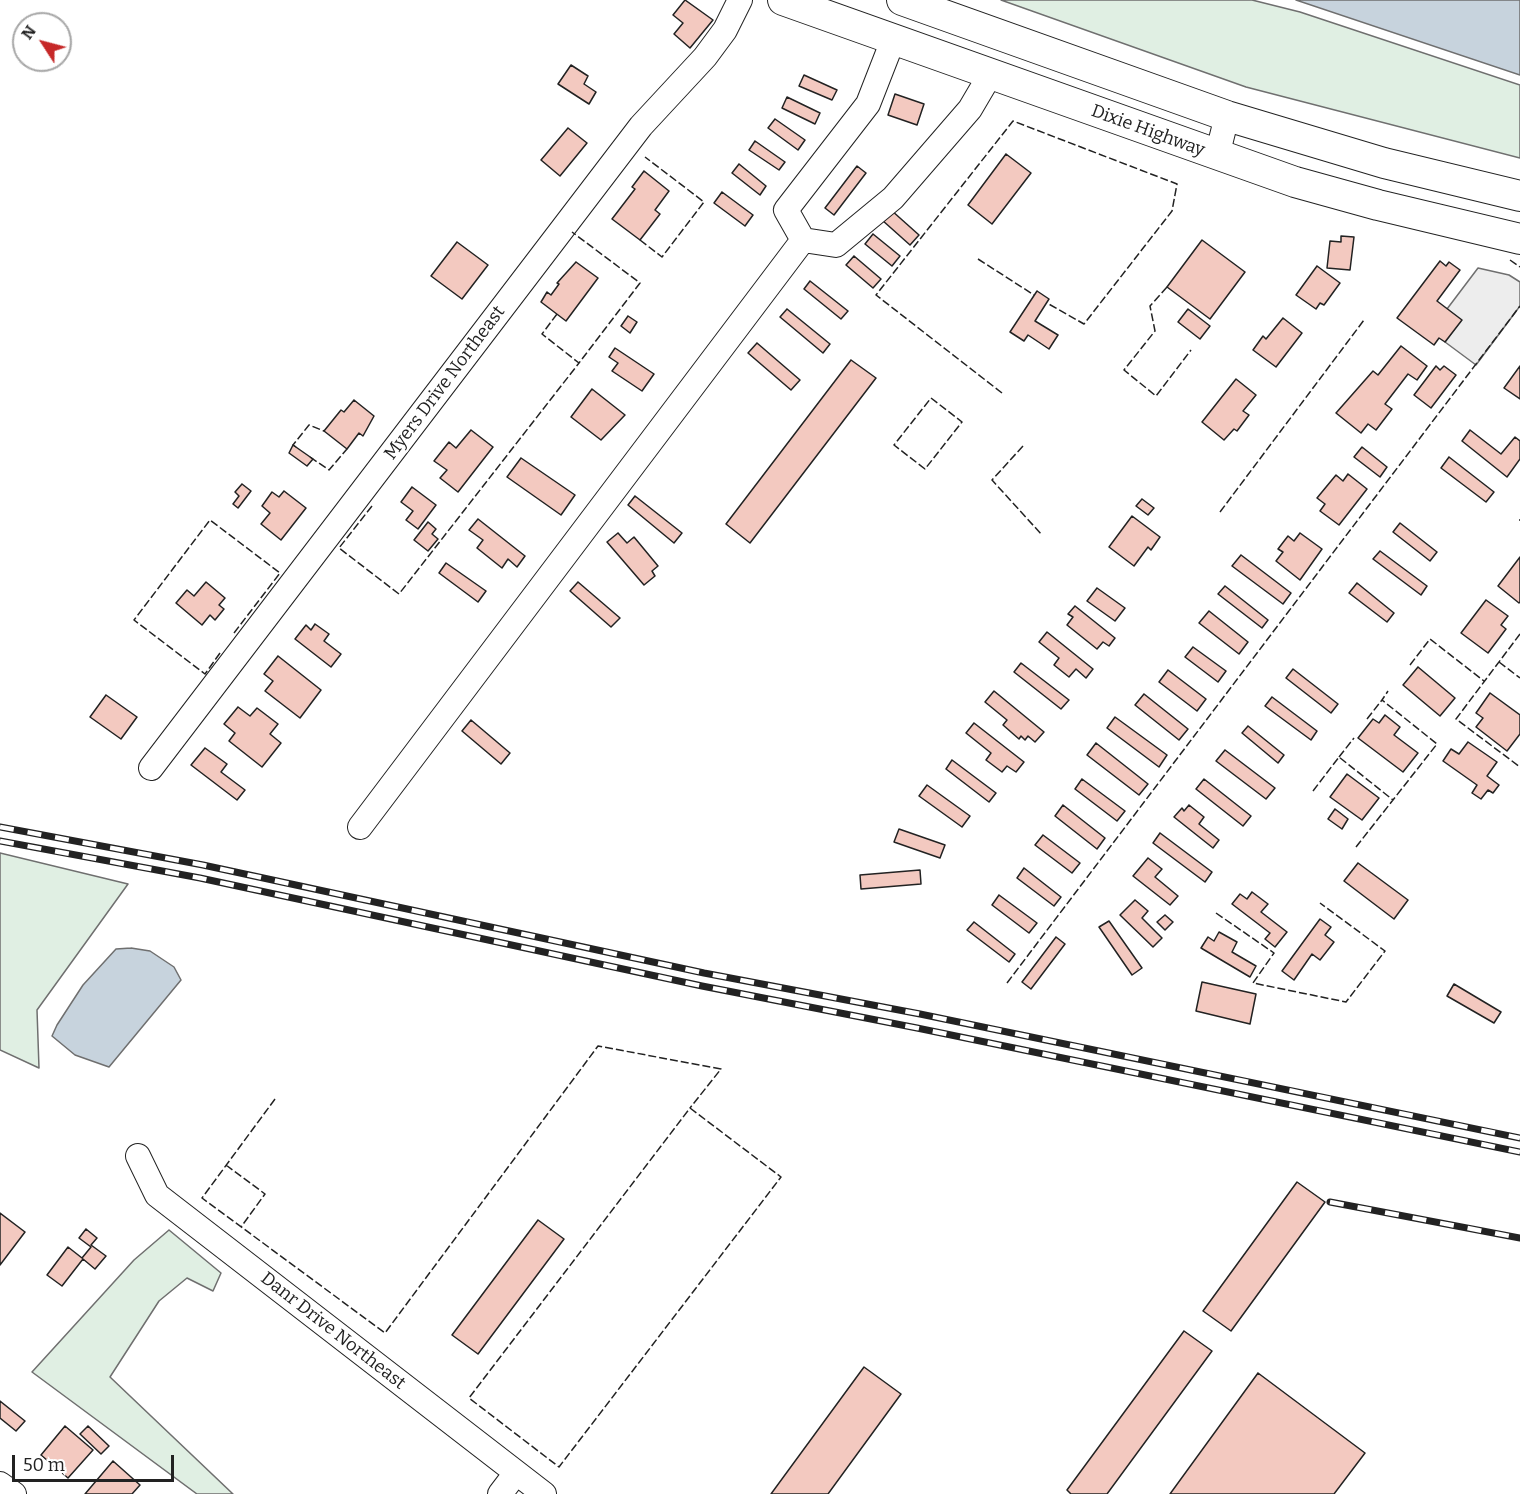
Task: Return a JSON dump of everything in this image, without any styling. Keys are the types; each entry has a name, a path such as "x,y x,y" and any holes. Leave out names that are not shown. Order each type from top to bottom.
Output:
{"main road":[{"name":"Dixie Highway","path":"783,0 1217,156 1378,205 1520,239"},
{"path":"902,0 1227,116 1384,163 1520,196"}],"street":[{"name":"Myers Drive Northeast","path":"151,768 635,134 705,57 725,30 740,0"},
{"path":"803,240 786,210 868,104 893,40"},
{"path":"803,240 836,245 893,198 970,109 990,75"},
{"path":"1217,156 1227,116"},
{"path":"360,828 803,240"},
{"name":"Danr Drive Northeast","path":"138,1156 158,1195 544,1494"},
{"path":"500,1494 516,1473"},
{"path":"0,1484 14,1494"}],"green space":[{"path":"1001,0 1252,0 1300,12 1520,85 1520,158 1246,87"},
{"path":"0,853 128,884 37,1010 39,1068 0,1050"},
{"path":"169,1230 221,1273 213,1291 187,1278 159,1301 110,1377 233,1494 197,1494 32,1372 134,1260"}],"shaded area":[{"path":"1296,0 1520,0 1520,75"},
{"path":"1478,268 1509,275 1520,282 1520,306 1476,365 1445,342 1461,320 1447,309"},
{"path":"131,948 150,951 174,967 181,980 109,1067 75,1055 52,1036 83,985 116,949"}],"building":[{"path":"685,0 713,20 690,48 674,34 683,23 673,15"},
{"path":"571,65 588,76 584,84 596,92 589,104 558,84"},
{"path":"804,75 837,90 832,100 799,86"},
{"path":"895,94 924,104 917,125 888,115"},
{"path":"787,97 820,113 815,124 782,108"},
{"path":"775,119 805,140 798,150 768,128"},
{"path":"568,128 587,143 560,176 541,160"},
{"path":"755,141 785,162 779,170 749,150"},
{"path":"1006,154 1031,173 992,224 968,205"},
{"path":"739,164 766,186 760,195 732,173"},
{"path":"857,166 866,173 834,215 825,208"},
{"path":"644,171 669,191 655,210 660,214 640,240 612,219 635,189 632,187"},
{"path":"722,192 753,215 745,226 714,203"},
{"path":"891,210 919,235 910,245 882,220"},
{"path":"873,234 900,256 892,266 865,244"},
{"path":"1341,236 1354,237 1350,270 1327,268 1330,241 1341,242"},
{"path":"1202,240 1245,272 1210,319 1167,287"},
{"path":"457,242 488,265 462,299 431,276"},
{"path":"854,256 881,279 873,288 846,265"},
{"path":"1440,261 1446,266 1449,262 1460,270 1437,301 1462,320 1445,342 1439,338 1434,345 1397,318"},
{"path":"576,262 598,278 566,321 541,302 547,292 551,295 559,284 557,283"},
{"path":"1317,266 1340,283 1324,305 1320,303 1316,309 1296,295"},
{"path":"810,281 848,311 841,319 804,289"},
{"path":"1037,291 1049,299 1035,321 1058,335 1049,349 1028,335 1024,341 1010,332"},
{"path":"787,309 830,344 823,353 780,317"},
{"path":"1188,309 1210,326 1200,339 1178,322"},
{"path":"628,316 637,322 630,333 621,326"},
{"path":"1283,318 1302,333 1276,367 1253,350 1263,336 1266,339"},
{"path":"757,343 800,380 791,390 748,353"},
{"path":"1401,346 1427,366 1417,380 1408,374 1385,404 1392,409 1376,430 1368,424 1361,433 1336,413 1373,371 1378,375"},
{"path":"615,348 654,374 642,391 612,371 618,363 609,357"},
{"path":"851,360 876,378 750,543 726,524"},
{"path":"1436,366 1440,370 1444,366 1456,375 1431,408 1414,395"},
{"path":"1520,366 1520,399 1504,388"},
{"path":"1236,379 1256,395 1243,411 1249,415 1237,431 1234,429 1224,440 1202,422"},
{"path":"592,389 625,415 601,440 571,417"},
{"path":"354,400 374,416 363,436 359,433 347,449 324,431 341,410 344,412"},
{"path":"471,430 493,447 458,492 440,478 447,470 434,461 449,442 456,448"},
{"path":"1470,430 1501,454 1515,437 1520,441 1520,459 1507,477 1462,441"},
{"path":"293,445 313,459 307,466 289,453"},
{"path":"1362,447 1387,467 1380,477 1354,457"},
{"path":"1449,457 1494,492 1486,502 1441,468"},
{"path":"521,458 575,495 561,515 507,477"},
{"path":"1348,474 1367,489 1339,525 1320,511 1325,504 1317,498 1336,475 1343,481"},
{"path":"242,484 251,491 238,508 233,504 239,496 235,492"},
{"path":"412,487 436,505 418,529 406,520 413,511 401,502"},
{"path":"284,491 306,508 281,540 261,524 270,513 262,506 272,492 279,497"},
{"path":"635,496 682,533 674,543 628,505"},
{"path":"1142,499 1154,508 1148,515 1136,506"},
{"path":"1132,516 1160,537 1151,550 1148,547 1134,566 1109,547"},
{"path":"478,519 525,556 517,567 508,559 502,568 477,548 483,540 469,530"},
{"path":"428,522 436,529 432,534 438,539 428,551 414,540"},
{"path":"1400,523 1437,552 1430,561 1393,532"},
{"path":"618,533 627,543 634,537 658,566 652,571 655,576 644,585 607,542"},
{"path":"1300,533 1322,549 1300,580 1276,561 1283,552 1278,549 1288,536 1294,541"},
{"path":"1380,551 1427,586 1421,595 1373,559"},
{"path":"1241,555 1291,593 1283,604 1232,566"},
{"path":"1520,557 1520,602 1519,603 1498,586"},
{"path":"446,563 486,591 478,602 439,573"},
{"path":"206,582 225,598 219,605 224,609 215,620 210,615 202,625 176,603 187,590 194,596"},
{"path":"578,582 620,618 611,627 570,591"},
{"path":"1357,583 1394,613 1387,622 1349,593"},
{"path":"1225,586 1268,620 1262,628 1218,594"},
{"path":"1097,588 1125,608 1115,621 1087,601"},
{"path":"1486,600 1508,616 1501,625 1506,629 1488,653 1461,633"},
{"path":"1075,606 1115,638 1109,646 1103,642 1097,649 1067,625 1073,617 1068,614"},
{"path":"1209,611 1248,642 1239,654 1199,623"},
{"path":"315,624 329,634 324,641 341,654 331,667 295,639 306,625 311,630"},
{"path":"1047,632 1093,669 1086,678 1076,669 1069,677 1054,665 1059,658 1039,642"},
{"path":"1193,647 1226,671 1218,682 1185,657"},
{"path":"278,656 321,690 300,718 265,691 273,681 264,674"},
{"path":"1021,663 1069,700 1061,709 1014,672"},
{"path":"1418,667 1455,698 1440,716 1403,685"},
{"path":"1293,669 1338,704 1331,713 1286,678"},
{"path":"1168,670 1206,699 1197,711 1159,682"},
{"path":"994,691 1044,732 1035,742 1028,736 1025,740 1021,736 1019,739 1003,725 1007,720 985,702"},
{"path":"1490,693 1520,715 1520,734 1507,751 1476,727 1483,718 1476,713"},
{"path":"1144,694 1188,729 1179,740 1135,705"},
{"path":"106,695 137,717 121,739 90,717"},
{"path":"1272,697 1317,731 1311,740 1265,706"},
{"path":"238,707 250,716 257,708 278,724 270,734 281,743 262,767 229,741 235,733 224,724"},
{"path":"1385,715 1400,727 1394,735 1418,753 1403,772 1358,738 1373,719 1379,723"},
{"path":"1115,717 1167,755 1159,767 1107,728"},
{"path":"471,720 510,753 501,764 462,731"},
{"path":"974,723 1024,762 1016,772 1007,766 1002,772 986,760 991,753 966,733"},
{"path":"1248,726 1284,755 1278,763 1242,733"},
{"path":"1468,742 1497,762 1487,776 1499,785 1493,793 1488,790 1481,799 1472,793 1477,785 1443,761 1451,749 1459,754"},
{"path":"1096,743 1148,784 1139,795 1087,755"},
{"path":"205,748 227,764 221,772 245,790 237,800 191,765"},
{"path":"1225,750 1275,788 1266,799 1216,761"},
{"path":"952,760 996,793 989,802 946,769"},
{"path":"1347,774 1379,798 1362,820 1330,797"},
{"path":"1082,779 1125,811 1117,821 1075,789"},
{"path":"1204,779 1251,816 1243,826 1196,789"},
{"path":"927,785 970,816 962,827 919,796"},
{"path":"1063,805 1105,838 1097,849 1055,816"},
{"path":"1189,805 1204,817 1199,824 1219,840 1213,848 1174,817 1182,808 1184,811"},
{"path":"1335,809 1348,819 1342,829 1328,819"},
{"path":"899,829 945,845 940,858 894,842"},
{"path":"1160,833 1212,872 1205,882 1153,843"},
{"path":"1043,835 1080,863 1072,873 1035,845"},
{"path":"1148,858 1162,869 1155,877 1178,896 1170,905 1133,876"},
{"path":"1358,863 1408,900 1394,919 1344,881"},
{"path":"1024,868 1061,897 1054,906 1017,878"},
{"path":"920,870 921,884 861,889 860,875"},
{"path":"1252,892 1268,904 1261,912 1287,932 1275,947 1265,939 1270,933 1232,904 1240,894 1247,899"},
{"path":"999,895 1037,923 1029,933 992,905"},
{"path":"1135,900 1148,911 1142,918 1162,938 1153,947 1120,915"},
{"path":"1165,915 1173,922 1165,930 1157,922"},
{"path":"1320,919 1331,927 1325,935 1334,942 1320,960 1312,954 1294,980 1282,971"},
{"path":"1109,921 1142,968 1132,975 1099,927"},
{"path":"974,922 1015,954 1009,962 967,930"},
{"path":"1219,932 1237,942 1232,952 1256,966 1250,977 1201,948 1208,937 1214,941"},
{"path":"1056,937 1065,944 1031,989 1022,982"},
{"path":"1202,982 1256,994 1250,1024 1196,1011"},
{"path":"1454,984 1501,1012 1494,1023 1447,996"},
{"path":"1297,1182 1325,1202 1231,1331 1203,1311"},
{"path":"0,1213 25,1232 0,1265"},
{"path":"538,1220 564,1239 478,1354 452,1335"},
{"path":"86,1229 97,1238 91,1245 106,1256 95,1269 83,1259 62,1286 47,1275 68,1247 82,1258 91,1247 79,1238"},
{"path":"1184,1331 1212,1351 1107,1494 1071,1494 1067,1490"},
{"path":"864,1367 901,1394 828,1494 771,1494"},
{"path":"1258,1373 1365,1453 1334,1494 1170,1494"},
{"path":"0,1401 25,1421 16,1431 0,1418"},
{"path":"65,1426 93,1450 68,1478 41,1455"},
{"path":"88,1426 109,1446 101,1454 80,1434"},
{"path":"113,1461 140,1485 132,1494 85,1494"}],"railway":[{"path":"0,827 203,865 704,973 920,1014 1520,1138"},
{"path":"0,841 200,878 702,986 1520,1152"},
{"path":"1330,1202 1520,1238"}],"fence":[{"path":"1002,393 876,295 1013,121 1177,184 1172,211 1084,324 1047,303"},
{"path":"640,240 662,257 704,202 645,157"},
{"path":"557,314 542,334 579,363 640,283 572,232"},
{"path":"978,259 1034,295"},
{"path":"1510,260 1520,267"},
{"path":"1167,287 1150,306 1155,331 1124,370 1156,396 1191,350"},
{"path":"1007,983 1520,306"},
{"path":"1220,512 1364,320"},
{"path":"372,506 339,548 399,594 579,363"},
{"path":"931,398 962,422 925,469 894,445 931,398"},
{"path":"296,447 293,445 309,425 324,431"},
{"path":"1023,446 992,480 1042,535"},
{"path":"310,457 329,470 347,449"},
{"path":"220,653 205,674 134,620 210,520 280,573 234,633"},
{"path":"1520,634 1456,719 1520,767"},
{"path":"1410,665 1430,639 1484,681"},
{"path":"1499,662 1520,678"},
{"path":"1356,847 1437,744 1382,700 1388,691"},
{"path":"1367,719 1382,700"},
{"path":"1339,757 1354,738"},
{"path":"1313,791 1339,757 1393,800"},
{"path":"1216,913 1274,953 1253,983 1346,1002 1385,951 1320,903"},
{"path":"275,1099 202,1198 385,1333 598,1046 721,1069 690,1108"},
{"path":"690,1108 781,1177 559,1467 469,1398 690,1108"},
{"path":"226,1165 265,1194 241,1227"}]}
